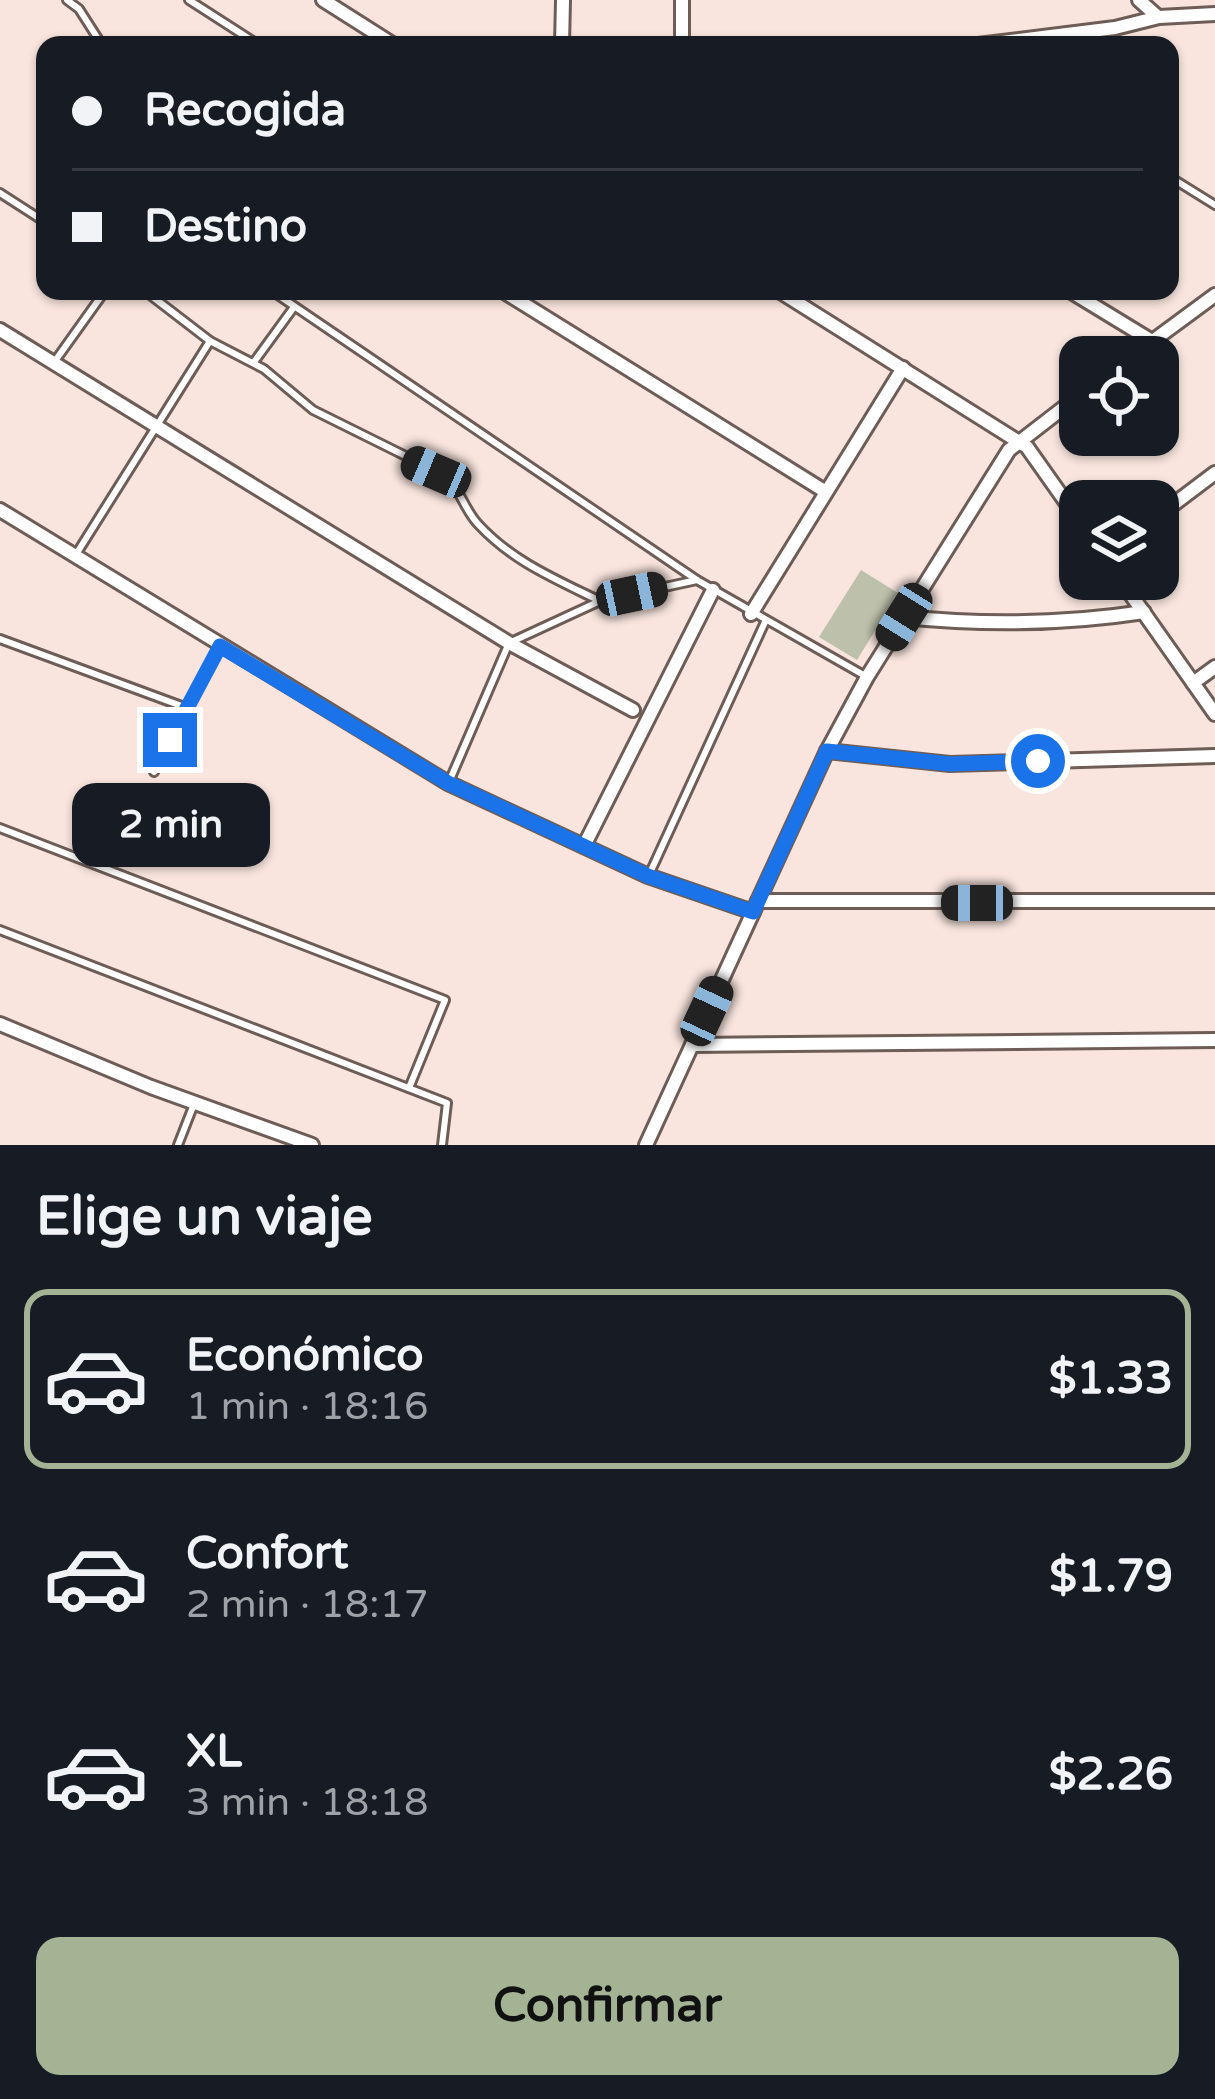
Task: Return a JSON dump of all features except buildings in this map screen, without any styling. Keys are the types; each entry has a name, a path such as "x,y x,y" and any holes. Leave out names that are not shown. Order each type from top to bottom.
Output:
{"street":[{"path":"323,0 369,36"},
{"path":"562,36 563,0"},
{"path":"682,0 682,36"},
{"path":"1139,0 1159,17"},
{"path":"1051,36 1159,17 1215,14"},
{"path":"1159,336 1215,295"},
{"path":"517,300 826,492"},
{"path":"793,300 1023,444 1059,493"},
{"path":"1085,300 1144,336"},
{"path":"0,330 509,643 633,710"},
{"path":"751,614 902,368"},
{"path":"646,1145 827,751 867,677 1023,444 1059,413"},
{"path":"1179,500 1215,473"},
{"path":"0,511 448,783 648,876 756,907 1215,901"},
{"path":"584,846 713,590"},
{"path":"1135,600 1215,714"},
{"path":"904,617 943,621 1100,619 1144,612"},
{"path":"1193,683 1215,667"},
{"path":"827,751 950,764 1215,756"},
{"path":"0,1024 194,1104 312,1145"},
{"path":"692,1045 1215,1040"}],"lane":[{"path":"67,0 96,36"},
{"path":"189,0 245,36"},
{"path":"1113,36 1115,28"},
{"path":"1179,183 1215,205"},
{"path":"0,193 36,216"},
{"path":"53,364 99,300"},
{"path":"157,300 210,341 254,363 322,416 446,476 466,511 501,548 600,601"},
{"path":"284,300 697,580 867,677"},
{"path":"254,363 294,307"},
{"path":"74,557 210,341"},
{"path":"448,783 509,643 600,601 697,580"},
{"path":"648,876 765,622"},
{"path":"0,639 187,708"},
{"path":"154,772 220,646"},
{"path":"0,828 445,1000 409,1088"},
{"path":"0,930 447,1103 442,1145"},
{"path":"178,1145 194,1104"}],"green space":[{"path":"861,570 898,593 857,660 819,637"}],"route":[{"path":"170,740 220,646 448,783 648,876 753,912 827,751 950,764 1038,761"}]}
